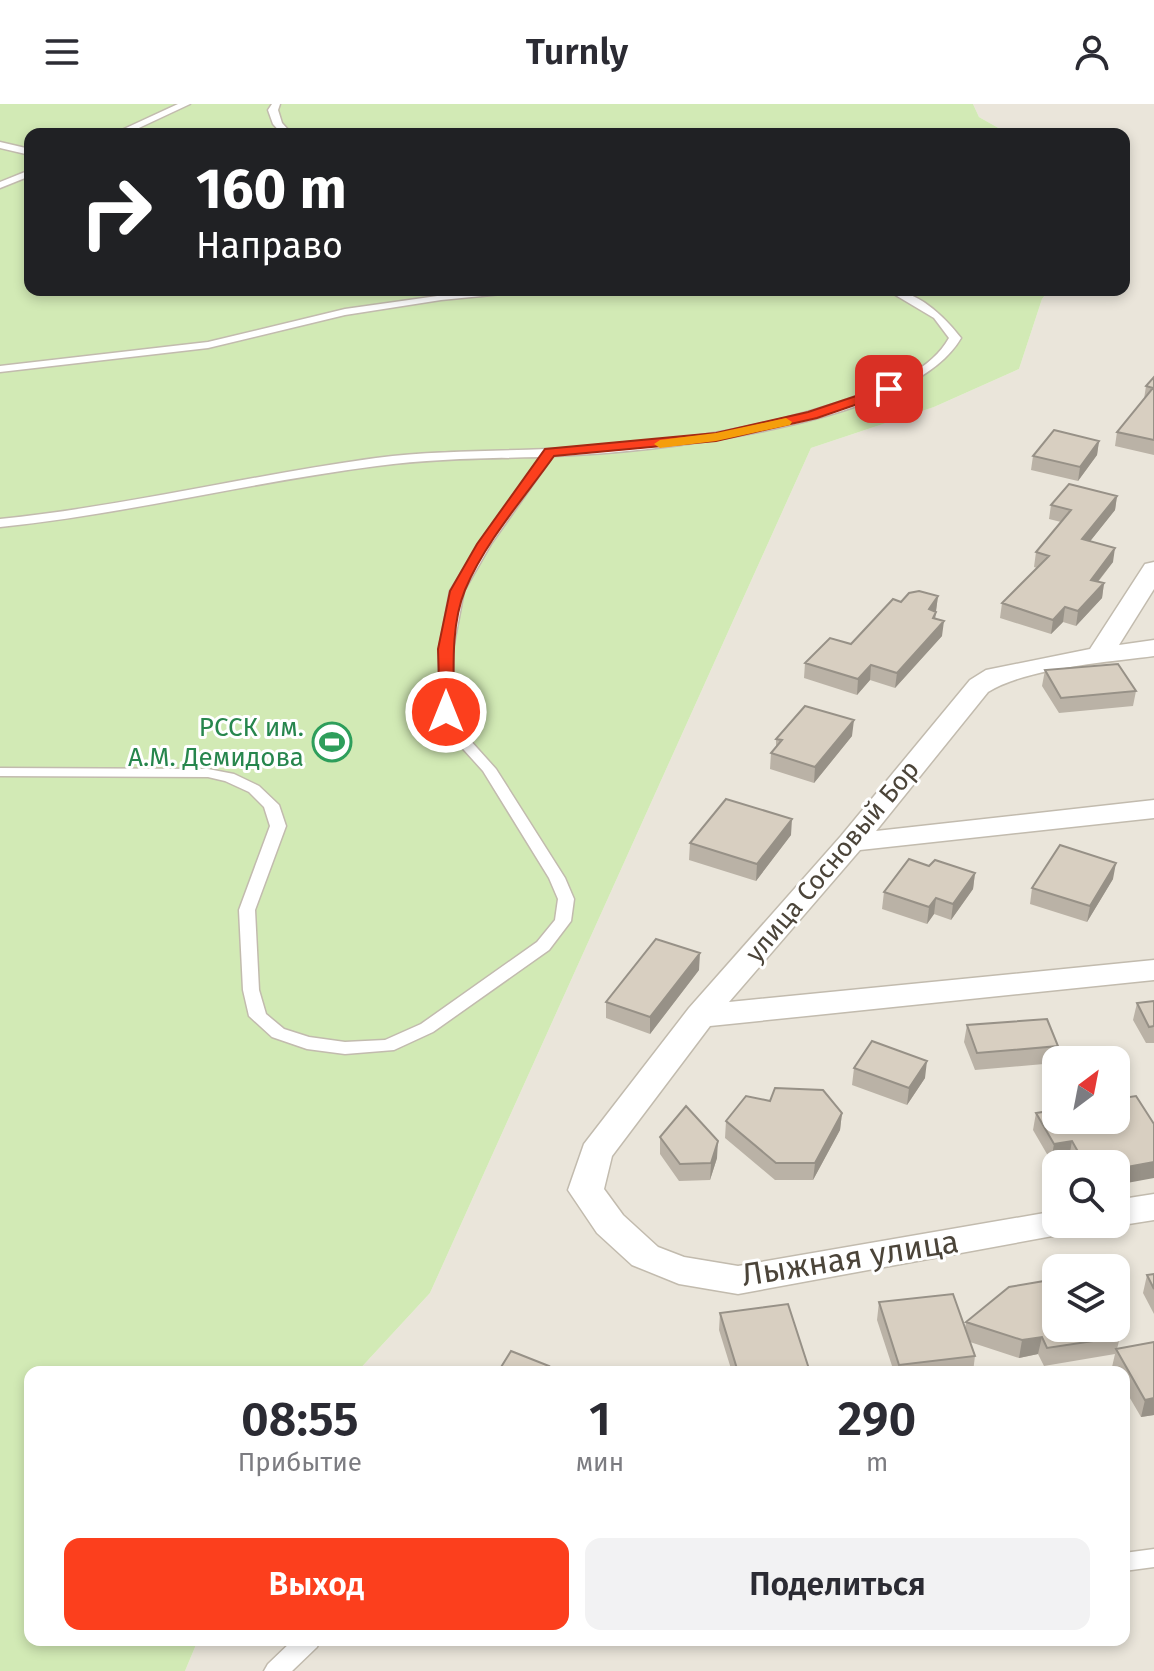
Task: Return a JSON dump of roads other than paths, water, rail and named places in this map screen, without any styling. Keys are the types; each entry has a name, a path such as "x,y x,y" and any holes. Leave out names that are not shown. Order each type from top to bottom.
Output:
{"street":[{"path":"1099,655 1154,569"},
{"name":"улица Сосновый Бор","path":"610,1224 586,1190 596,1153 700,1016 851,842 979,686 995,676 1099,655 1154,648"},
{"path":"851,842 1154,809"},
{"path":"700,1016 1154,970"},
{"path":"1130,1211 1154,1207"},
{"name":"Лыжная улица","path":"610,1224 645,1256 679,1270 738,1280 1042,1226"}],"lane":[{"path":"132,128 186,104"},
{"path":"276,104 273,110 282,128"},
{"path":"0,145 24,151"},
{"path":"0,185 24,175"},
{"path":"0,369 208,345 345,312 451,296"},
{"path":"0,523 148,505 266,480 379,462 590,451 716,437 812,416 889,389 931,365 950,350 955,338 938,316 903,296"},
{"path":"0,772 208,773 229,777 254,789 271,805 278,826 247,910 251,990 258,1016 278,1033 307,1043 345,1048 388,1046 427,1028 543,946 563,921 566,899 557,878 489,769 453,730 446,712 446,649 457,591 485,544 550,452"},
{"path":"1130,1561 1154,1558"},
{"path":"276,1671 303,1646"}],"place":[{"name":"РССК им. А.М. Демидова","path":"332,742"}]}
